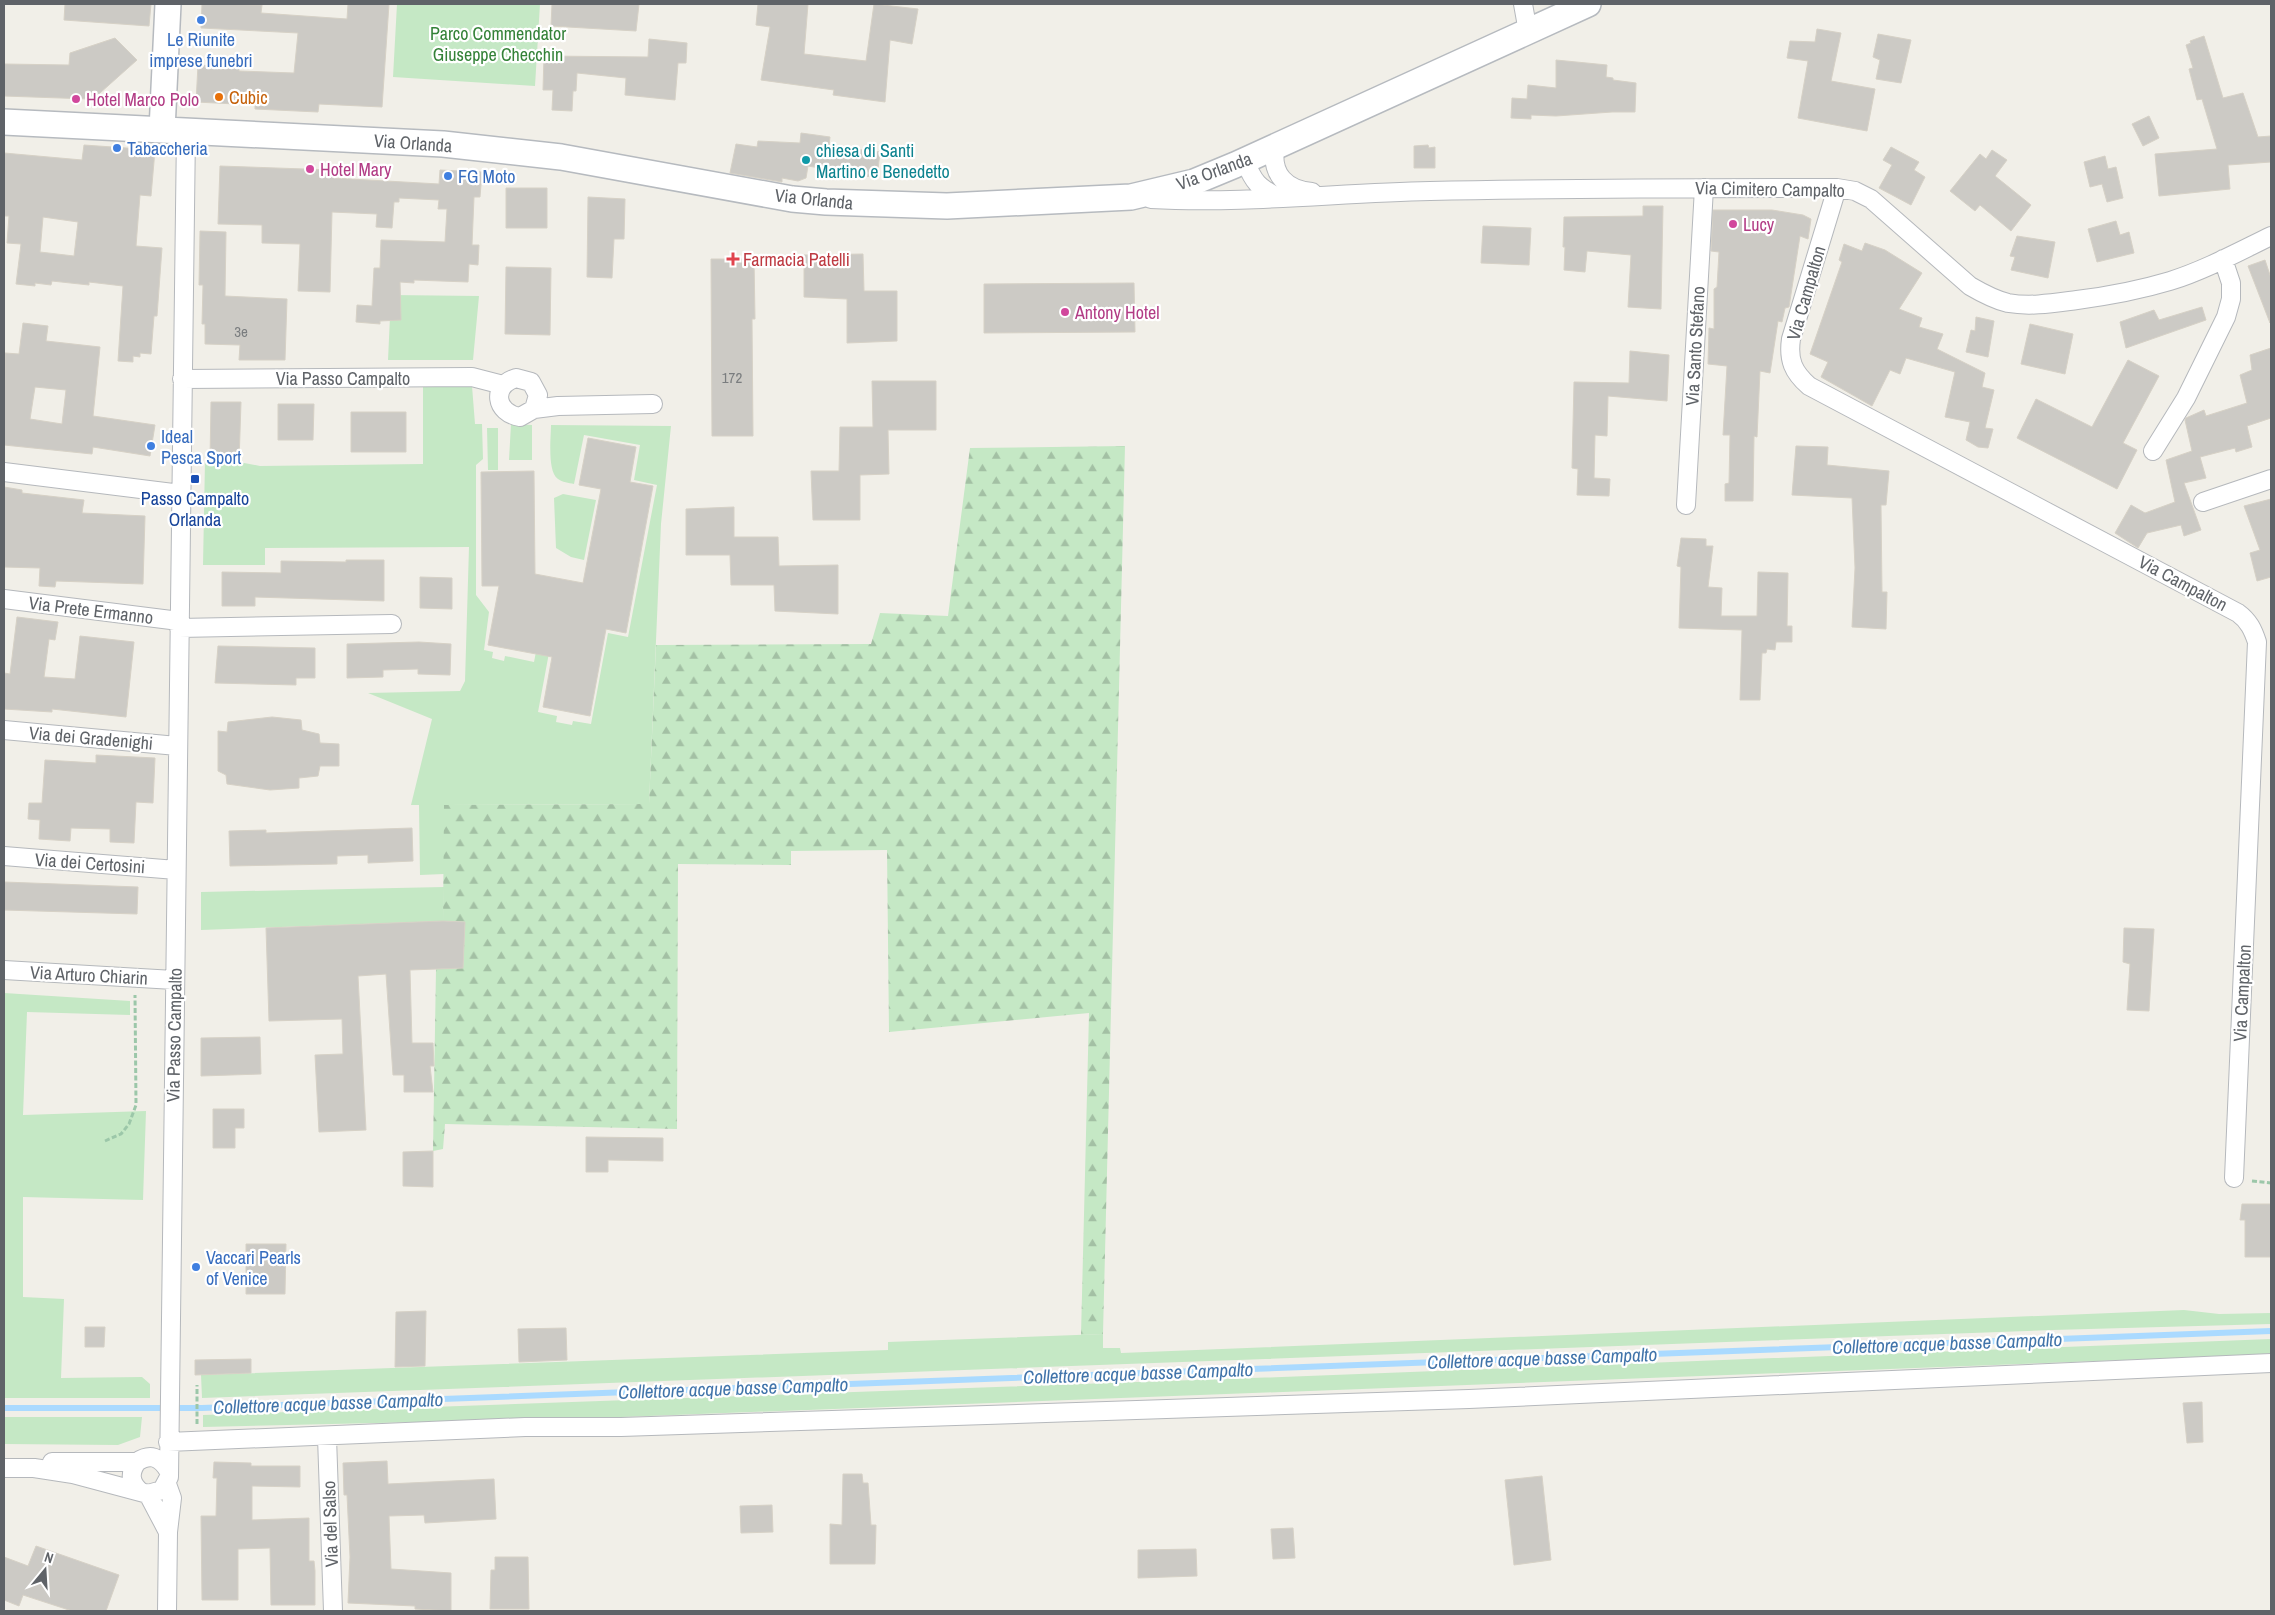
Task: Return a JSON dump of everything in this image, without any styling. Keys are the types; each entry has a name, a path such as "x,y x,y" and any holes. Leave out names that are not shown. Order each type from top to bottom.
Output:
{"main road":[{"path":"168,4 174,130"},
{"name":"Via Orlanda","path":"4,122 443,144 561,157 792,199 826,202 947,206 1131,197 1194,182 1245,161 1588,4"}],"street":[{"path":"1523,4 1528,32"},
{"name":"Via Passo Campalto","path":"167,1611 168,1532 172,1498 168,1477 168,1434 182,379 174,130"},
{"name":"Via Cimitero Campalto","path":"1275,148 1273,161 1278,173 1288,184 1307,192 1338,194"},
{"path":"1245,161 1253,179 1260,188 1279,198"},
{"name":"Via Cimitero Campalto","path":"1131,197 1193,201 1338,194 1704,188 1838,188 1855,191 1871,199 1970,286 1988,296 2007,302 2046,304 2109,296 2171,281 2271,236"},
{"name":"Via Santo Stefano","path":"1686,505 1704,188"},
{"name":"Via Campalton","path":"1838,188 1791,339 1789,353 1791,365 1797,376 1809,386 2238,613 2248,620 2254,632 2257,642 2234,1178"},
{"path":"2153,451 2186,398 2226,318 2231,299 2230,283 2223,259"},
{"name":"Via Passo Campalto","path":"182,379 472,377 503,385 516,378 531,382 538,395 534,409"},
{"path":"503,385 499,399 501,406 506,412 520,417 534,409 558,406 653,404"},
{"path":"4,472 181,494"},
{"path":"2203,502 2271,479"},
{"name":"Via Prete Ermanno","path":"4,599 179,625"},
{"path":"179,625 392,624"},
{"name":"Via dei Gradenighi","path":"4,730 178,746"},
{"name":"Via dei Certosini","path":"4,856 176,870"},
{"name":"Via Arturo Chiarin","path":"4,970 174,980"},
{"path":"144,1459 168,1434 327,1437 525,1427 631,1427 1469,1399 2271,1363"},
{"name":"Via del Salso","path":"327,1437 333,1611"},
{"path":"4,1468 34,1468 95,1479 144,1493 155,1494 168,1477 158,1458 52,1462 34,1468"},
{"name":"Via Passo Campalto","path":"144,1459 131,1474 132,1481 144,1493 168,1532"}],"path":[{"path":"106,1141 121,1134 128,1124 136,1105 135,995"},
{"path":"197,1385 197,1430"}],"green space":[{"name":"Parco Commendator Giuseppe Checchin","path":"397,4 540,4 535,86 393,77"},
{"path":"391,295 479,296 473,360 388,360"},
{"path":"472,386 475,424 482,424 483,459 476,465 476,595 489,612 484,650 493,652 492,658 504,661 505,656 534,662 542,621 551,642 538,712 557,716 556,722 572,725 573,721 591,724 608,633 628,637 657,485 634,480 640,445 584,435 574,484 558,479 552,469 551,462 551,425 671,426 661,524 649,804 445,805 444,874 420,875 419,805 411,805 432,719 368,693 460,691 465,681 469,547 265,548 265,565 203,565 205,461 239,462 260,466 423,464 423,387"},
{"path":"511,424 532,425 532,460 509,460"},
{"path":"487,428 498,428 498,470 488,470"},
{"path":"1125,446 1103,1334 1081,1335 1089,1013 889,1032 887,850 791,851 791,865 678,864 677,1129 445,1124 443,1149 433,1151 436,969 463,968 465,922 443,921 444,805 649,804 656,645 871,644 880,613 948,616 970,448"},
{"path":"563,494 596,500 584,560 571,557 556,548 554,498"},
{"path":"444,887 443,921 201,930 201,892"},
{"path":"4,993 130,1001 130,1015 27,1012 23,1115 146,1111 143,1200 23,1197 23,1297 64,1299 61,1378 142,1377 150,1384 150,1398 4,1398"},
{"path":"2184,1310 2219,1314 2271,1313 2271,1324 2052,1330 202,1398 201,1375 888,1350 888,1342 1103,1334 1103,1348 1120,1348 1121,1353"},
{"path":"2271,1339 2271,1353 2256,1355 596,1418 203,1427 203,1415 1282,1377"},
{"path":"4,1417 142,1417 140,1437 118,1445 4,1444"}],"building":[{"path":"65,4 151,4 149,26 64,20"},
{"path":"202,4 262,5 261,13 347,19 348,4 389,4 382,107 319,104 318,112 255,109 255,105 196,102 198,65 239,68 239,71 294,73 298,33 201,28"},
{"path":"552,4 639,4 636,31 551,26"},
{"path":"758,4 808,4 804,54 866,61 874,4 918,9 912,44 890,40 885,102 833,95 834,90 761,80 770,27 756,25"},
{"path":"1817,29 1841,33 1831,81 1875,89 1867,131 1798,118 1808,61 1787,58 1790,41 1815,42"},
{"path":"1878,34 1911,40 1901,83 1876,79 1880,60 1873,57"},
{"path":"2204,36 2223,98 2243,93 2258,137 2271,136 2271,162 2228,165 2230,189 2159,196 2155,154 2217,149 2202,99 2197,100 2189,69 2193,68 2186,45 2191,43 2190,41"},
{"path":"115,38 137,60 100,93 89,99 4,96 4,64 69,65 70,53"},
{"path":"649,39 687,43 686,63 678,63 675,100 625,95 626,78 577,73 576,91 573,91 572,111 552,110 553,90 543,90 544,56 648,57"},
{"path":"1556,60 1607,65 1606,77 1613,78 1613,80 1636,83 1635,112 1556,116 1531,115 1531,119 1511,118 1512,98 1527,99 1528,85 1556,88"},
{"path":"2149,116 2159,138 2143,146 2132,124"},
{"name":"chiesa di Santi Martino e Benedetto","path":"801,133 830,137 829,146 880,152 877,178 808,166 806,178 798,181 782,178 782,182 730,173 736,144 757,147 758,141 800,143"},
{"path":"84,145 155,150 151,196 140,195 136,246 162,248 157,316 154,316 151,354 140,353 140,357 133,356 133,362 118,361 123,286 89,282 89,285 52,281 51,285 35,283 35,286 16,284 21,244 7,243 9,216 4,216 4,153 82,160","holes":["43,217 78,222 74,256 40,252"]},
{"path":"1428,145 1429,148 1435,147 1435,168 1414,168 1414,146"},
{"path":"1891,147 1919,162 1914,170 1925,177 1911,205 1879,188 1892,165 1883,160"},
{"path":"1992,150 2007,160 1995,176 2031,205 2011,231 1980,205 1975,211 1950,191 1980,154 1986,159"},
{"path":"2105,156 2108,169 2116,167 2123,198 2107,202 2102,184 2090,187 2084,162"},
{"path":"220,166 333,170 333,178 439,184 440,170 482,172 480,197 474,197 472,245 479,245 478,265 469,264 468,282 414,280 414,283 400,282 401,320 380,321 380,324 356,322 357,305 372,306 374,268 380,268 381,240 445,242 447,209 438,209 439,200 399,198 399,202 394,202 392,228 376,227 377,214 332,212 330,292 298,291 300,244 262,243 262,225 218,224"},
{"path":"506,188 547,188 547,228 506,228"},
{"path":"588,197 625,199 624,239 614,239 612,278 587,277"},
{"path":"1643,206 1663,206 1661,309 1628,307 1631,255 1587,251 1585,272 1564,270 1564,217 1643,216"},
{"path":"1713,210 1772,210 1803,215 1811,219 1808,239 1800,236 1789,307 1785,308 1782,322 1778,321 1770,373 1760,371 1757,437 1754,436 1753,501 1725,501 1725,484 1729,483 1730,435 1723,435 1727,366 1708,364 1709,328 1714,329 1714,289 1717,287 1719,252 1711,251"},
{"path":"2116,221 2120,235 2129,232 2134,253 2097,262 2088,229"},
{"path":"1483,226 1531,228 1529,265 1481,263"},
{"path":"200,231 226,232 225,296 287,299 285,360 239,360 240,345 205,344 205,324 202,324 203,285 199,285"},
{"path":"2017,236 2055,242 2048,278 2011,270 2015,257 2010,256"},
{"path":"1865,243 1885,250 1922,273 1899,309 1922,318 1919,327 1943,334 1937,349 1985,373 1982,387 1994,390 1985,428 1993,429 1988,448 1978,447 1966,440 1970,422 1945,417 1955,372 1906,358 1900,374 1890,370 1872,406 1821,377 1828,362 1810,354 1842,262 1839,260 1844,244 1862,251"},
{"path":"863,254 864,291 897,291 897,341 847,343 847,299 804,297 804,255"},
{"path":"711,259 754,259 755,319 752,319 753,436 712,436"},
{"path":"2265,260 2271,278 2270,323 2248,266"},
{"path":"506,267 551,268 550,335 505,334"},
{"path":"1134,283 1135,332 984,333 984,284"},
{"path":"2202,307 2206,320 2126,348 2120,322 2154,310 2159,320"},
{"path":"1976,317 1994,321 1988,357 1966,352 1971,330 1975,331"},
{"path":"23,323 48,326 46,341 100,347 93,416 155,425 150,456 93,447 92,454 4,445 5,353 19,354","holes":["35,387 66,390 62,424 30,419"]},
{"path":"2030,324 2073,334 2065,374 2021,364"},
{"path":"2271,348 2271,418 2247,426 2252,447 2236,452 2235,448 2200,457 2206,478 2184,483 2201,530 2184,536 2181,525 2147,533 2138,548 2115,533 2131,505 2145,513 2175,502 2166,460 2192,451 2186,418 2204,410 2206,416 2247,403 2240,375 2252,370 2250,355"},
{"path":"1630,351 1669,355 1667,401 1608,396 1607,436 1595,435 1594,478 1610,479 1609,496 1577,495 1578,469 1572,468 1574,382 1629,383"},
{"path":"2128,360 2159,376 2123,443 2137,450 2117,489 2017,438 2036,399 2092,427"},
{"path":"872,381 936,381 936,430 888,430 889,474 860,475 860,520 813,520 811,471 839,471 840,427 873,427"},
{"path":"211,402 241,402 239,462 210,461"},
{"path":"278,404 314,404 313,440 278,440"},
{"path":"351,412 406,412 406,452 351,452"},
{"path":"588,438 636,447 630,482 653,486 626,633 606,629 590,716 543,707 552,657 488,645 499,586 482,586 481,472 534,471 535,574 583,583 601,489 579,485"},
{"path":"1796,446 1828,447 1827,465 1889,471 1886,505 1881,505 1882,592 1887,592 1886,629 1852,627 1855,568 1852,498 1792,495"},
{"path":"4,487 22,490 22,493 84,500 82,513 145,516 143,584 56,581 55,587 39,586 40,568 4,567"},
{"path":"2271,499 2271,577 2257,581 2250,553 2260,550 2244,506"},
{"path":"734,507 734,537 778,537 779,566 838,565 838,614 775,611 774,585 731,585 730,555 686,555 686,509"},
{"path":"1681,538 1706,539 1706,546 1713,546 1708,587 1722,588 1721,616 1757,616 1758,572 1788,573 1787,626 1792,626 1792,642 1776,642 1775,650 1767,649 1766,653 1762,653 1760,700 1740,700 1742,630 1679,628 1681,567 1677,566"},
{"path":"346,560 384,560 384,601 255,597 255,606 222,606 222,572 281,573 281,561 346,562"},
{"path":"420,577 452,578 452,609 420,608"},
{"path":"17,617 58,622 55,640 49,639 44,677 75,679 80,636 134,642 126,717 52,709 52,712 4,709 4,673 10,674"},
{"path":"419,642 451,644 450,675 418,674 418,669 383,670 383,677 347,678 347,644"},
{"path":"218,646 315,648 315,678 296,678 296,685 215,683"},
{"path":"272,717 301,720 302,730 319,734 320,743 339,744 339,766 320,766 318,776 299,778 299,788 270,790 227,784 226,775 218,771 218,731 227,732 228,722"},
{"path":"96,755 155,758 153,803 136,802 134,843 110,842 110,829 71,828 70,841 39,839 40,820 28,819 29,803 42,803 45,760 96,763"},
{"path":"412,828 413,861 368,863 368,855 337,856 337,864 230,866 229,831 266,830 266,833"},
{"path":"4,882 138,887 137,914 4,910"},
{"path":"443,921 465,922 463,968 410,970 412,1043 433,1043 434,1066 430,1066 433,1092 404,1092 404,1075 393,1075 386,974 358,976 366,1130 319,1132 315,1055 343,1054 342,1019 269,1021 266,928"},
{"path":"2124,928 2154,929 2149,1011 2127,1010 2130,964 2123,962"},
{"path":"260,1037 261,1074 201,1076 201,1038"},
{"path":"213,1109 244,1109 244,1128 235,1128 235,1148 213,1148"},
{"path":"586,1137 663,1138 663,1161 608,1160 608,1172 586,1172"},
{"path":"433,1151 433,1187 403,1186 403,1152"},
{"path":"2242,1204 2271,1204 2271,1257 2245,1257 2245,1220 2240,1220"},
{"path":"246,1244 286,1244 285,1294 246,1294"},
{"path":"426,1311 425,1366 395,1367 396,1312"},
{"path":"85,1327 105,1327 104,1347 85,1347"},
{"path":"566,1328 567,1360 519,1362 518,1329"},
{"path":"251,1359 251,1373 195,1375 195,1360"},
{"path":"2202,1402 2203,1442 2187,1443 2183,1403"},
{"path":"387,1461 388,1484 494,1479 496,1519 425,1523 424,1515 389,1516 391,1569 451,1573 451,1611 415,1609 415,1606 348,1603 350,1557 347,1495 344,1495 343,1463"},
{"path":"214,1462 251,1463 251,1466 300,1466 300,1487 252,1486 252,1520 309,1518 309,1561 314,1561 315,1605 271,1605 270,1548 238,1549 238,1600 202,1600 201,1516 216,1516 217,1478 213,1478"},
{"path":"843,1474 862,1474 863,1483 868,1483 871,1525 876,1525 875,1564 830,1564 830,1524 842,1525"},
{"path":"1542,1476 1551,1560 1514,1565 1505,1480"},
{"path":"772,1505 773,1532 741,1533 740,1506"},
{"path":"1293,1528 1295,1558 1273,1559 1271,1529"},
{"path":"36,1546 119,1575 106,1611 72,1611 23,1595 19,1606 4,1600 4,1557 28,1566"},
{"path":"1196,1549 1197,1576 1138,1578 1138,1550"},
{"path":"495,1557 528,1557 529,1609 490,1609 491,1570 495,1570"}],"waterway":[{"name":"Collettore acque basse Campalto","path":"4,1408 202,1408 2271,1331"}],"place":[{"name":"Le Riunite imprese funebri","path":"201,20"},
{"name":"Cubic","path":"219,97"},
{"name":"Hotel Marco Polo","path":"76,99"},
{"name":"Tabaccheria","path":"117,148"},
{"name":"chiesa di Santi Martino e Benedetto","path":"806,160"},
{"name":"Hotel Mary","path":"310,169"},
{"name":"FG Moto","path":"448,176"},
{"name":"Lucy","path":"1733,224"},
{"name":"Farmacia Patelli","path":"733,259"},
{"name":"Antony Hotel","path":"1065,312"},
{"name":"Ideal Pesca Sport","path":"151,446"},
{"name":"Passo Campalto Orlanda","path":"195,479"},
{"name":"Vaccari Pearls of Venice","path":"196,1267"}]}
